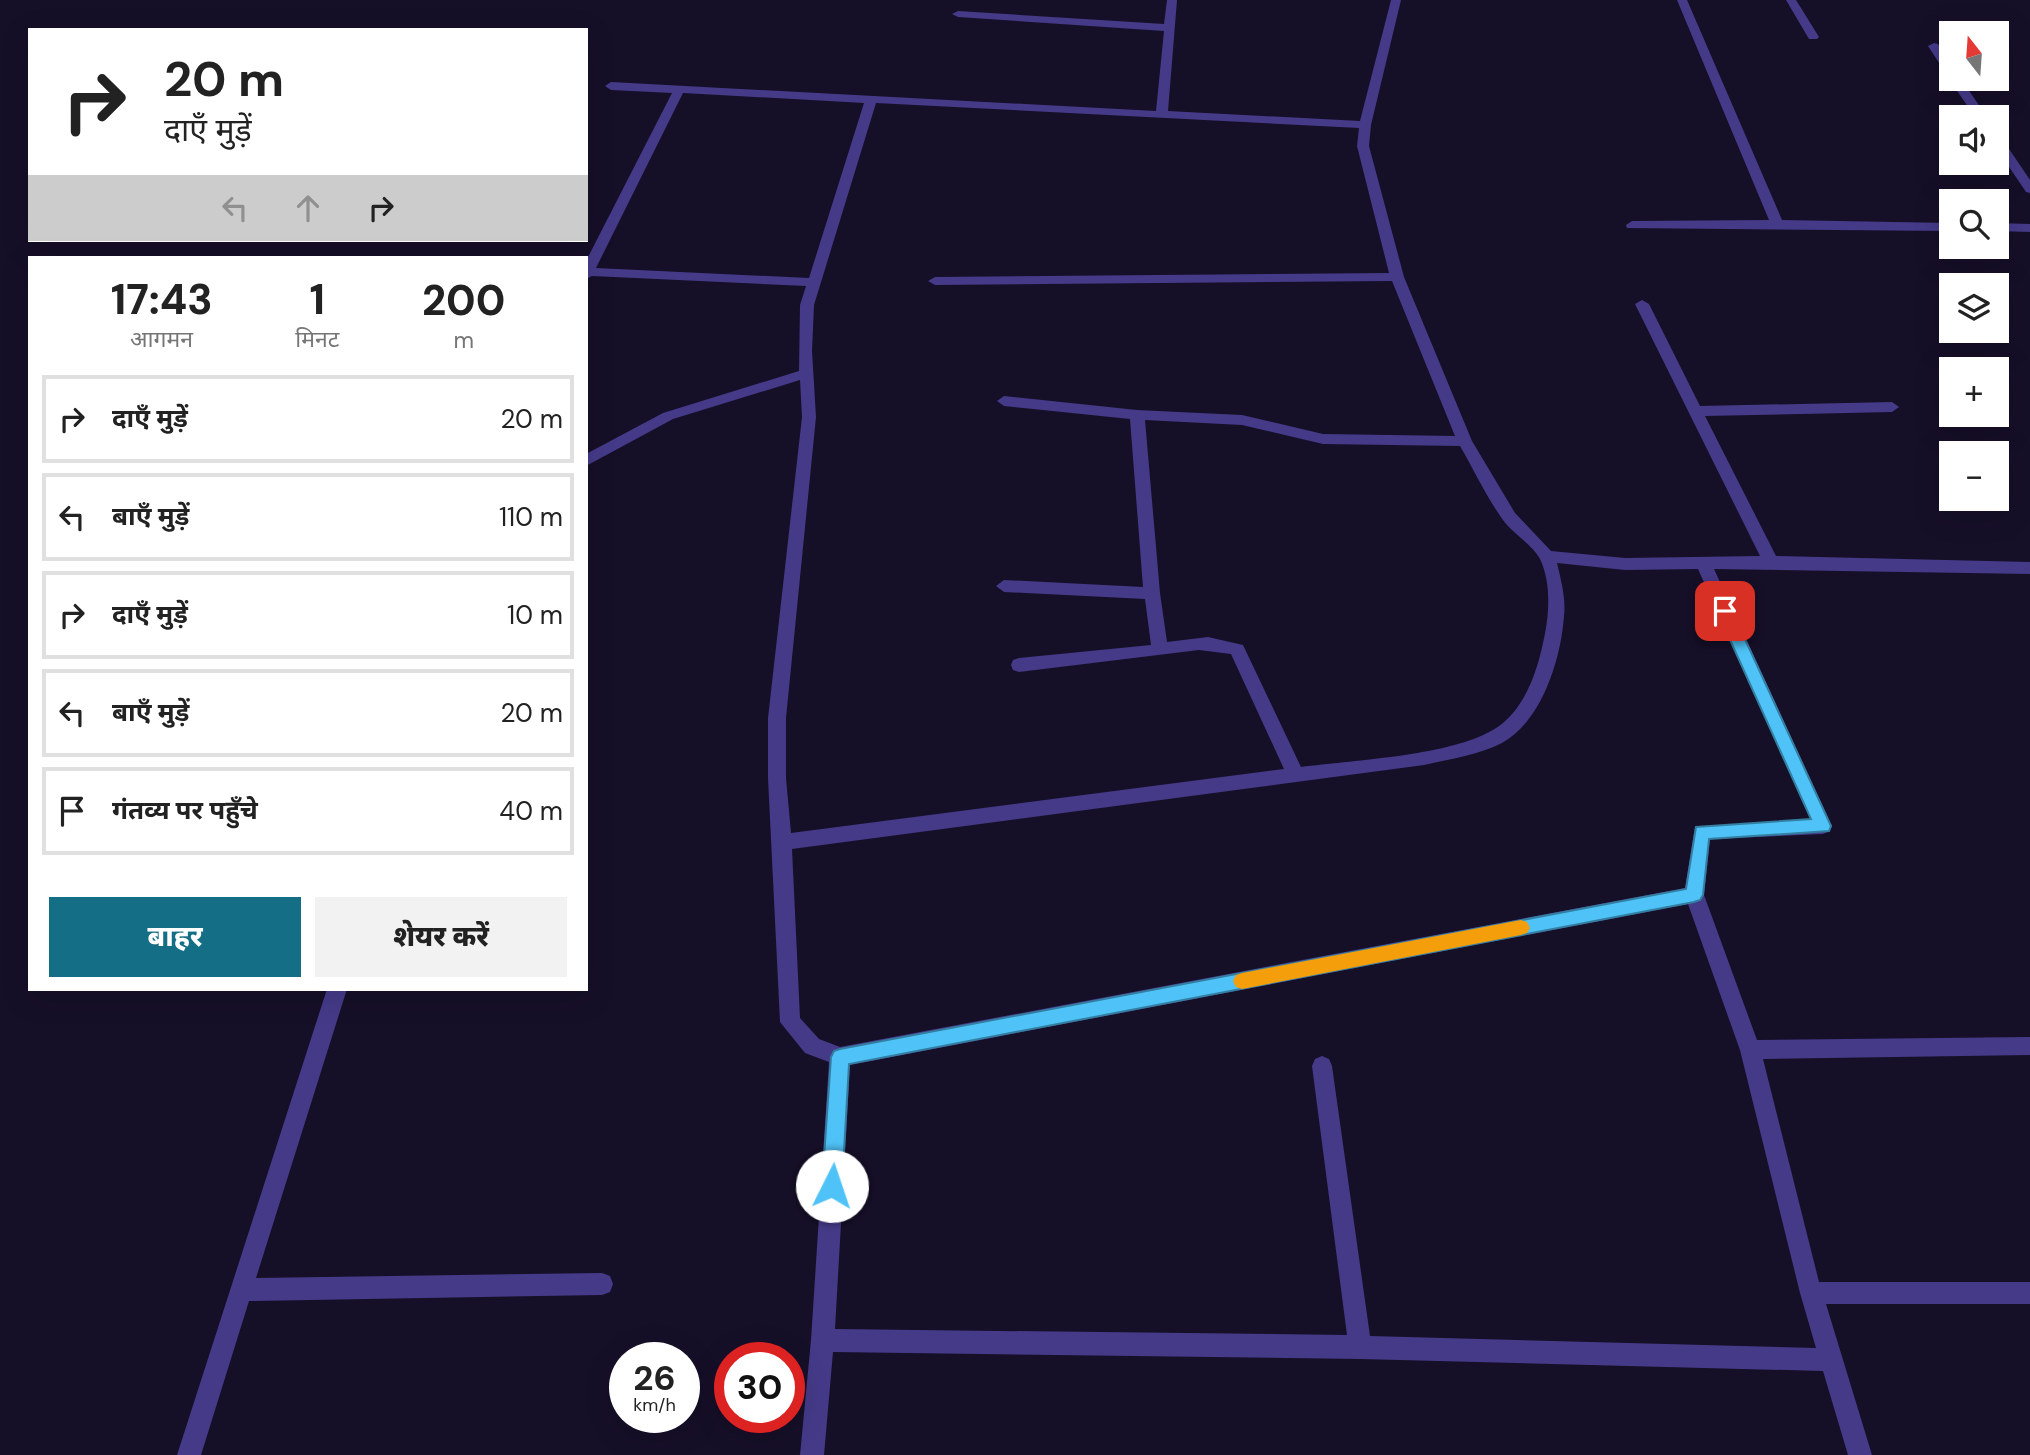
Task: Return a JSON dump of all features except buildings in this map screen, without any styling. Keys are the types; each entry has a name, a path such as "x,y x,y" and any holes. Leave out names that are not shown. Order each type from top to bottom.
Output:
{"street":[{"path":"1162,114 1172,0"},
{"path":"782,842 1424,758 1499,736 1518,720 1544,670 1556,623 1556,597 1547,556 1509,517 1465,441 1396,277 1363,146 1365,125 1396,0"},
{"path":"1682,0 1777,224"},
{"path":"1791,0 1813,37"},
{"path":"958,14 1169,28"},
{"path":"1934,47 1939,55"},
{"path":"611,86 1365,125"},
{"path":"588,272 679,90"},
{"path":"871,100 807,305 805,328 809,417 777,718 777,778 790,1022 812,1046 840,1057 1694,895"},
{"path":"2009,158 2030,189"},
{"path":"1632,225 1939,227"},
{"path":"2009,228 2030,228"},
{"path":"588,274 814,282"},
{"path":"935,281 1396,277"},
{"path":"1642,304 1771,562"},
{"path":"588,460 668,416 807,373"},
{"path":"1004,401 1137,415 1242,420 1265,423 1295,434 1323,439 1465,441"},
{"path":"1694,411 1892,407"},
{"path":"1137,415 1152,593 1160,650"},
{"path":"1547,556 1625,564 1771,562 2029,570"},
{"path":"1703,563 1823,826 1702,832 1694,895 1750,1051 1811,1293 1860,1455"},
{"path":"1004,586 1152,593"},
{"path":"1020,665 1221,643 1237,650 1295,774"},
{"path":"189,1455 336,991"},
{"path":"1750,1051 2030,1046"},
{"path":"812,1455 840,1057"},
{"path":"1322,1066 1360,1347"},
{"path":"242,1290 601,1284"},
{"path":"1811,1293 2030,1293"},
{"path":"822,1340 1360,1347 1833,1360"}],"slow traffic":[{"path":"1242,981 1521,928"}],"route":[{"path":"832,1186 840,1057 1694,895 1702,832 1823,826 1725,611"}]}
